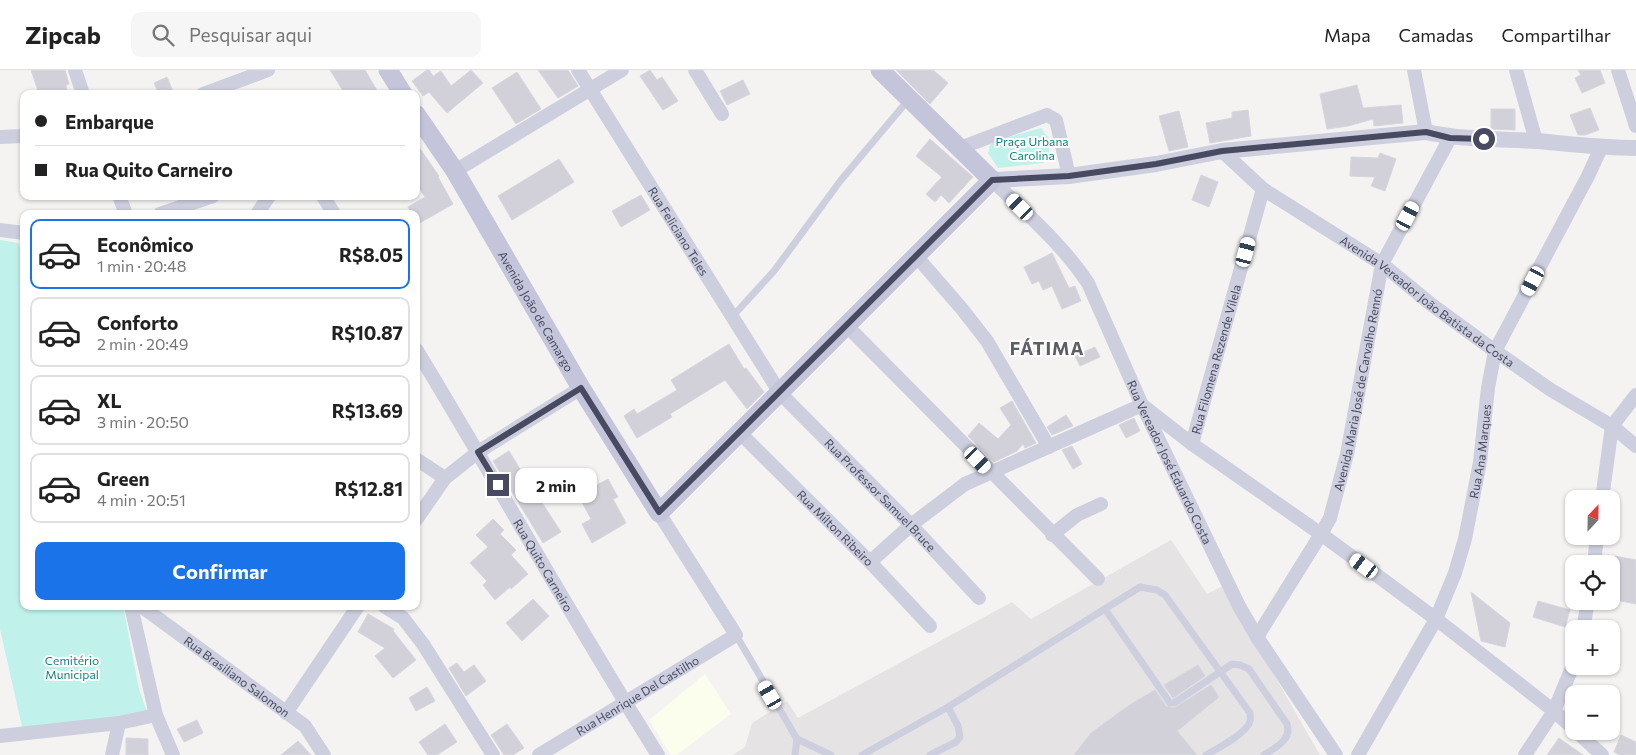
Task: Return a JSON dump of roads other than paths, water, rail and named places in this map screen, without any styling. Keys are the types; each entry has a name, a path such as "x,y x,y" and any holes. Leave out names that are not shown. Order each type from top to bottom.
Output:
{"main road":[{"path":"388,70 400,90"},
{"path":"659,512 992,180 880,70"},
{"name":"Avenida João de Camargo","path":"420,120 455,171 581,388 659,512"}],"street":[{"path":"75,70 82,90"},
{"path":"214,90 268,70"},
{"name":"Rua Feliciano Teles","path":"578,70 731,318 780,393"},
{"path":"455,171 622,70"},
{"path":"695,70 722,114"},
{"path":"1414,70 1426,132"},
{"path":"1516,70 1536,141"},
{"path":"1618,70 1636,126"},
{"path":"960,148 1047,115 1056,120 1069,176"},
{"path":"992,180 1069,176 1156,164 1222,151 1426,132 1450,138 1536,141 1601,148 1636,148"},
{"path":"0,137 20,136"},
{"name":"Avenida Maria José de Carvalho Rennó","path":"1257,636 1330,518 1347,454 1382,264 1450,138"},
{"name":"Rua Ana Marques","path":"1358,755 1436,619 1455,573 1465,539 1480,462 1488,388 1495,351 1601,148"},
{"name":"Avenida Vereador João Batista da Costa","path":"1222,151 1263,189 1382,264 1432,305 1495,351 1552,390 1612,426 1636,446"},
{"name":"Rua Vereador José Eduardo Costa","path":"992,180 1062,248 1088,284 1142,405 1224,575 1257,636 1336,755"},
{"name":"Rua Filomena Rezende Vilela","path":"1192,444 1263,189"},
{"path":"172,210 200,200"},
{"path":"0,230 20,232"},
{"path":"916,256 962,309 987,342 1049,447"},
{"path":"846,325 1098,579"},
{"name":"Rua Quito Carneiro","path":"420,356 658,755"},
{"path":"420,514 445,478 478,452 581,388"},
{"name":"Rua Professor Samuel Bruce","path":"780,393 980,598"},
{"path":"1603,490 1612,426 1636,395"},
{"path":"870,562 910,525 965,484 1142,405 1192,444 1321,534 1436,619 1565,721"},
{"name":"Rua Mílton Ribeiro","path":"739,432 870,562 930,626"},
{"path":"420,462 445,478"},
{"path":"1052,534 1077,515 1100,504"},
{"name":"Avenida João de Camargo","path":"659,512 736,636"},
{"path":"132,610 156,715 173,755"},
{"name":"Rua Brasiliano Salomon","path":"146,610 305,726 324,755"},
{"path":"286,713 355,610"},
{"path":"390,610 402,618 423,644 493,755"},
{"name":"Rua Henrique Del Castilho","path":"540,755 736,636"},
{"path":"1525,755 1554,711 1569,675"},
{"path":"0,736 120,723 156,715"},
{"path":"112,755 120,723"},
{"path":"1586,740 1602,755"}],"lane":[{"path":"731,318 774,271 841,180 909,98"},
{"path":"867,754 948,707 1140,587 1148,587 1165,595 1250,713 1251,720 1241,733 1206,755"},
{"path":"1104,609 1168,702 1174,703 1232,664 1249,669 1287,724 1289,730 1286,738 1264,755"},
{"name":"Avenida João de Camargo","path":"736,636 796,739"},
{"path":"930,755 956,742 960,736 958,726 948,707"},
{"path":"795,755 796,739 831,755"}],"district":[{"name":"FÁTIMA","path":"1047,348"}],"park label":[{"name":"Praça Urbana Carolina","path":"1032,148"},
{"name":"Cemitério Municipal","path":"72,667"}]}
